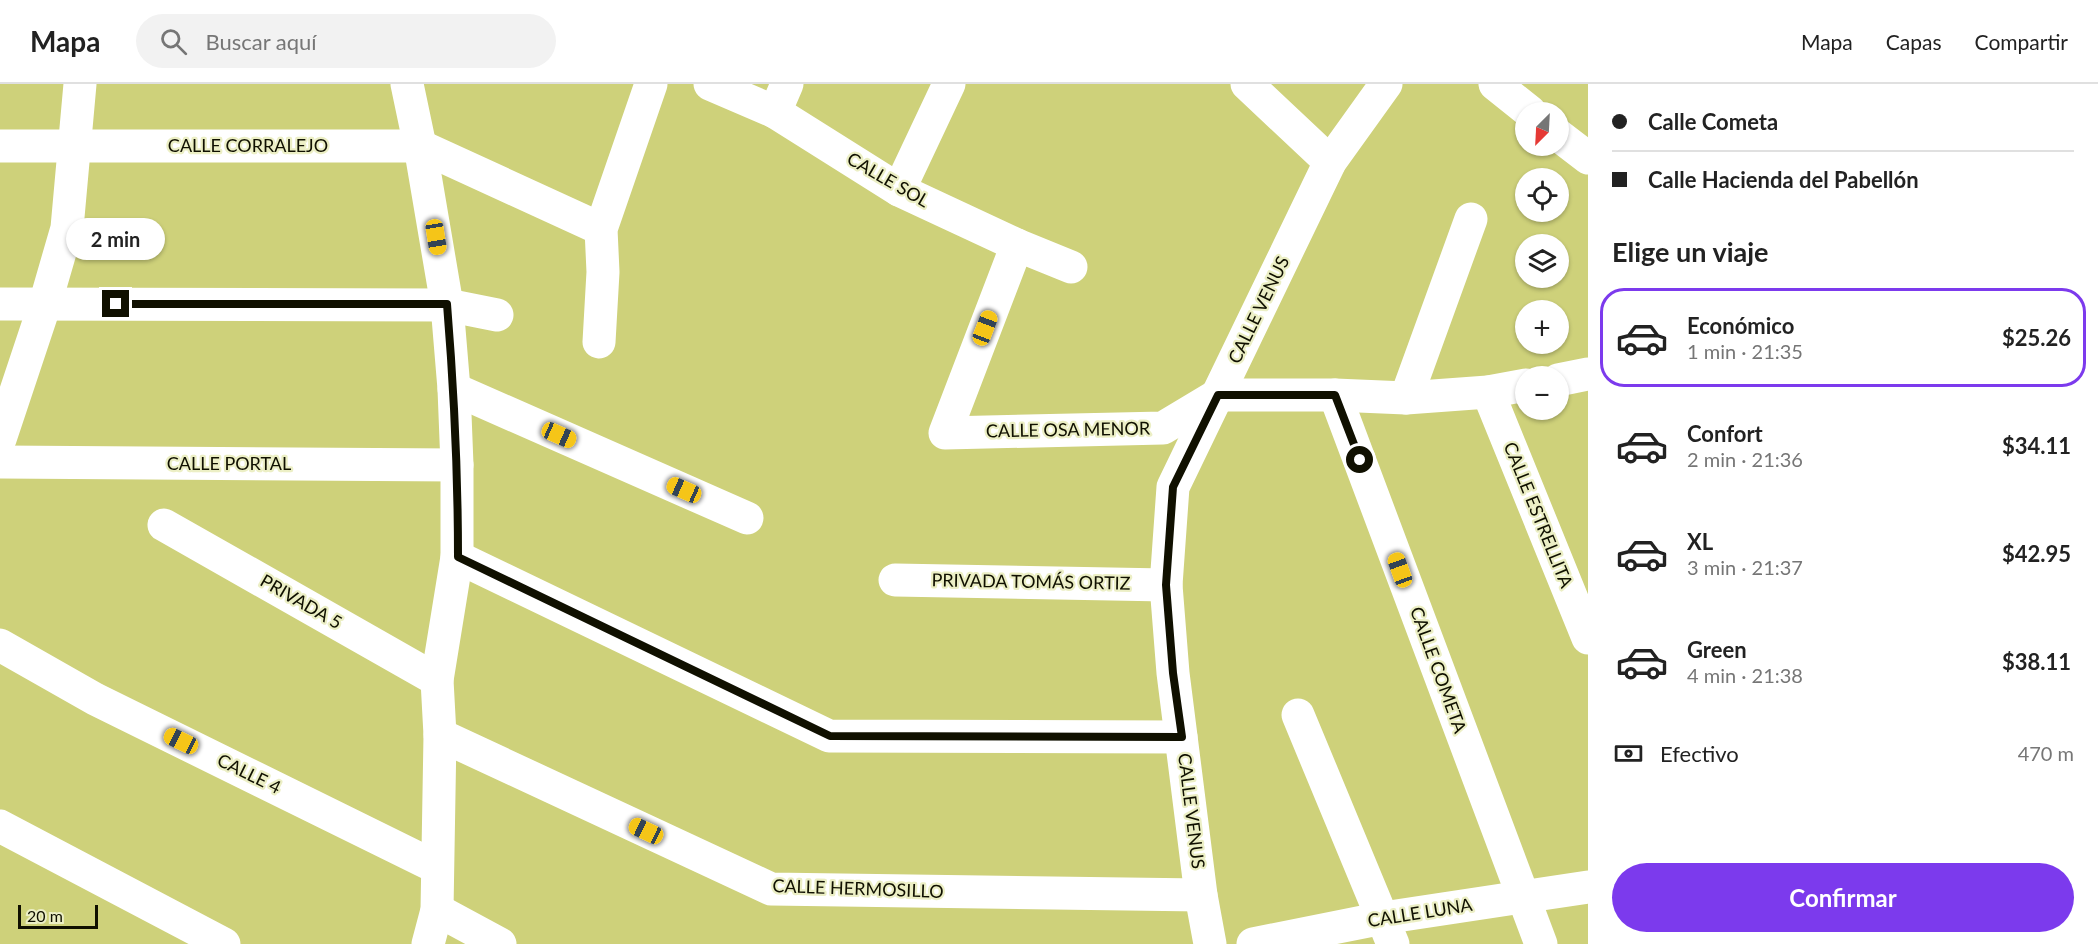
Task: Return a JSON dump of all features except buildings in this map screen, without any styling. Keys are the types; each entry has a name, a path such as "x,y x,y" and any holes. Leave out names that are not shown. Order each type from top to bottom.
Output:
{"street":[{"path":"0,439 45,304 67,228 80,84"},
{"path":"407,84 447,304 458,465 458,557 437,680 440,735 437,910 428,944"},
{"path":"599,342 603,272 601,229 651,84"},
{"name":"CALLE SOL","path":"710,84 781,98 899,190 1017,245 1071,267"},
{"path":"899,190 949,84"},
{"path":"1247,84 1330,162"},
{"name":"CALLE VENUS","path":"1210,944 1201,895 1173,673 1166,585 1173,487 1330,162 1386,84"},
{"path":"1495,84 1518,102"},
{"path":"1569,143 1588,158"},
{"name":"CALLE CORRALEJO","path":"0,146 420,146"},
{"path":"420,146 601,229"},
{"path":"1406,398 1471,219"},
{"name":"CALLE OSA MENOR","path":"1017,245 945,433 1163,428 1218,395"},
{"path":"0,304 447,304 497,315"},
{"path":"1569,378 1588,374"},
{"path":"1218,395 1335,395 1406,398 1488,392 1515,387"},
{"path":"454,389 747,518"},
{"name":"CALLE ESTRELLITA","path":"1488,392 1588,638"},
{"name":"CALLE COMETA","path":"1335,395 1540,944"},
{"name":"CALLE PORTAL","path":"0,462 458,465"},
{"name":"PRIVADA 5","path":"164,525 437,680"},
{"path":"458,557 830,736 1182,737"},
{"name":"PRIVADA TOMÁS ORTIZ","path":"895,580 1166,585"},
{"name":"CALLE 4","path":"0,645 95,699 436,867"},
{"path":"1298,715 1388,931"},
{"name":"CALLE HERMOSILLO","path":"440,735 771,889 1201,895"},
{"path":"0,826 224,944"},
{"name":"CALLE LUNA","path":"1253,944 1388,931 1523,898 1588,887"},
{"path":"437,910 500,944"}],"route":[{"path":"116,304 447,304 458,465 458,557 830,736 1182,737 1173,673 1166,585 1173,487 1218,395 1335,395 1360,460"}]}
